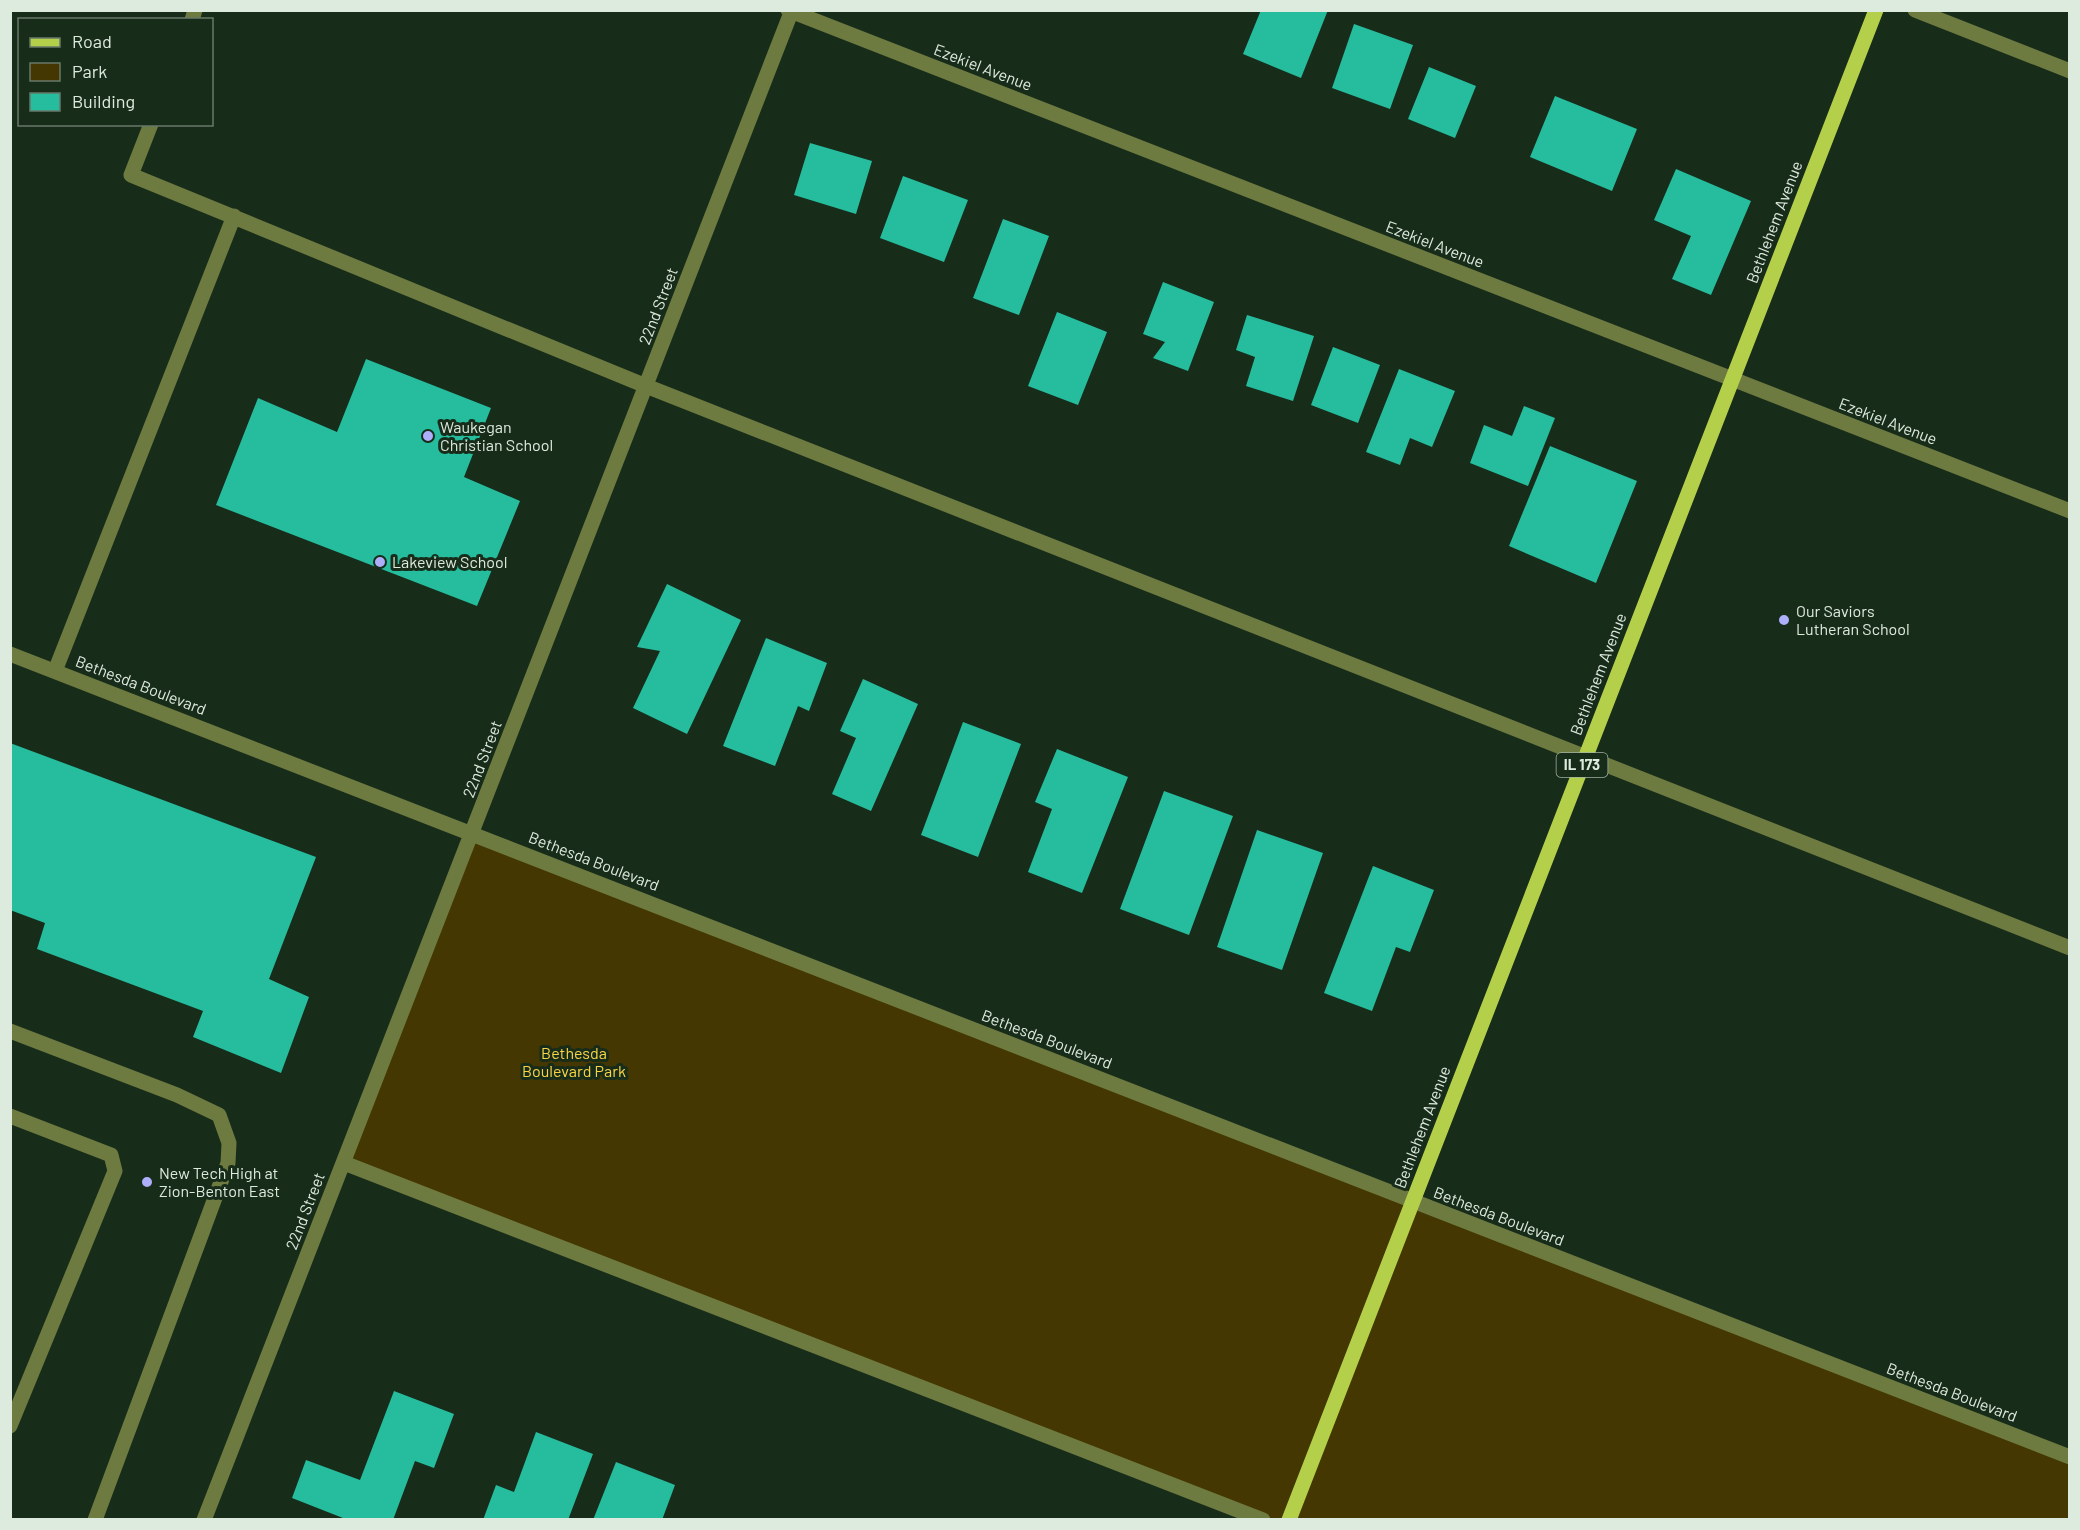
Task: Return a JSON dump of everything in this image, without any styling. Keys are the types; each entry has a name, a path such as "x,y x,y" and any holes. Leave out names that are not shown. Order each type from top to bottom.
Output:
{"main road":[{"name":"Bethlehem Avenue","path":"1289,1520 1876,10"}],"street":[{"path":"1916,10 2070,71"},
{"name":"Ezekiel Avenue","path":"791,11 2070,511"},
{"name":"22nd Street","path":"204,1520 791,11"},
{"path":"150,126 131,175 646,386 2070,948"},
{"path":"54,671 234,216"},
{"name":"Bethesda Boulevard","path":"10,654 2070,1457"},
{"path":"10,1031 177,1095 219,1115 229,1143 228,1163 94,1520"},
{"path":"10,1116 111,1155 115,1171 10,1426"},
{"path":"344,1162 1263,1520"}],"green space":[{"name":"Bethesda Boulevard Park","path":"472,833 2069,1459 2069,1519 1263,1519 344,1163"}],"building":[{"path":"1261,10 1328,10 1301,78 1243,54"},
{"path":"1354,24 1413,45 1390,109 1332,88"},
{"path":"1429,67 1476,86 1455,138 1408,119"},
{"path":"1555,96 1637,129 1612,191 1530,157"},
{"path":"810,143 872,161 856,214 794,195"},
{"path":"1676,169 1751,201 1711,295 1672,279 1691,236 1654,220"},
{"path":"903,176 968,200 944,262 880,238"},
{"path":"1003,219 1049,236 1019,315 973,298"},
{"path":"1163,282 1214,302 1188,371 1153,358 1165,342 1143,334"},
{"path":"1057,312 1107,332 1078,405 1028,386"},
{"path":"1247,315 1314,336 1293,401 1246,386 1255,357 1236,350"},
{"path":"1333,347 1380,365 1358,423 1311,405"},
{"path":"366,359 491,408 464,477 520,501 477,606 216,505 258,398 337,432"},
{"path":"1399,369 1455,391 1432,447 1410,438 1400,465 1366,452"},
{"path":"1524,406 1555,418 1528,486 1470,463 1484,425 1512,436"},
{"path":"1550,446 1637,481 1596,583 1509,546"},
{"path":"667,584 741,620 687,734 633,708 660,651 637,647"},
{"path":"766,638 827,663 809,711 798,706 775,766 723,746"},
{"path":"863,679 918,704 871,811 832,794 856,738 840,731"},
{"path":"963,722 1021,744 978,857 921,835"},
{"path":"10,743 316,857 269,979 309,997 281,1073 193,1037 203,1011 37,949 45,923 10,910"},
{"path":"1057,749 1128,777 1082,893 1028,872 1052,809 1035,802"},
{"path":"1164,791 1233,816 1189,935 1120,909"},
{"path":"1257,830 1323,853 1282,970 1217,947"},
{"path":"1373,866 1434,890 1410,952 1396,947 1372,1011 1324,993"},
{"path":"394,1391 454,1414 434,1468 415,1461 393,1520 348,1520 292,1498 306,1460 360,1480"},
{"path":"536,1432 593,1454 568,1520 483,1520 496,1485 514,1492"},
{"path":"616,1462 675,1485 662,1520 593,1520"}],"place":[{"name":"Waukegan Christian School","path":"428,436"},
{"name":"Lakeview School","path":"380,562"},
{"name":"Our Saviors Lutheran School","path":"1784,620"},
{"name":"New Tech High at Zion-Benton East","path":"147,1182"}]}
